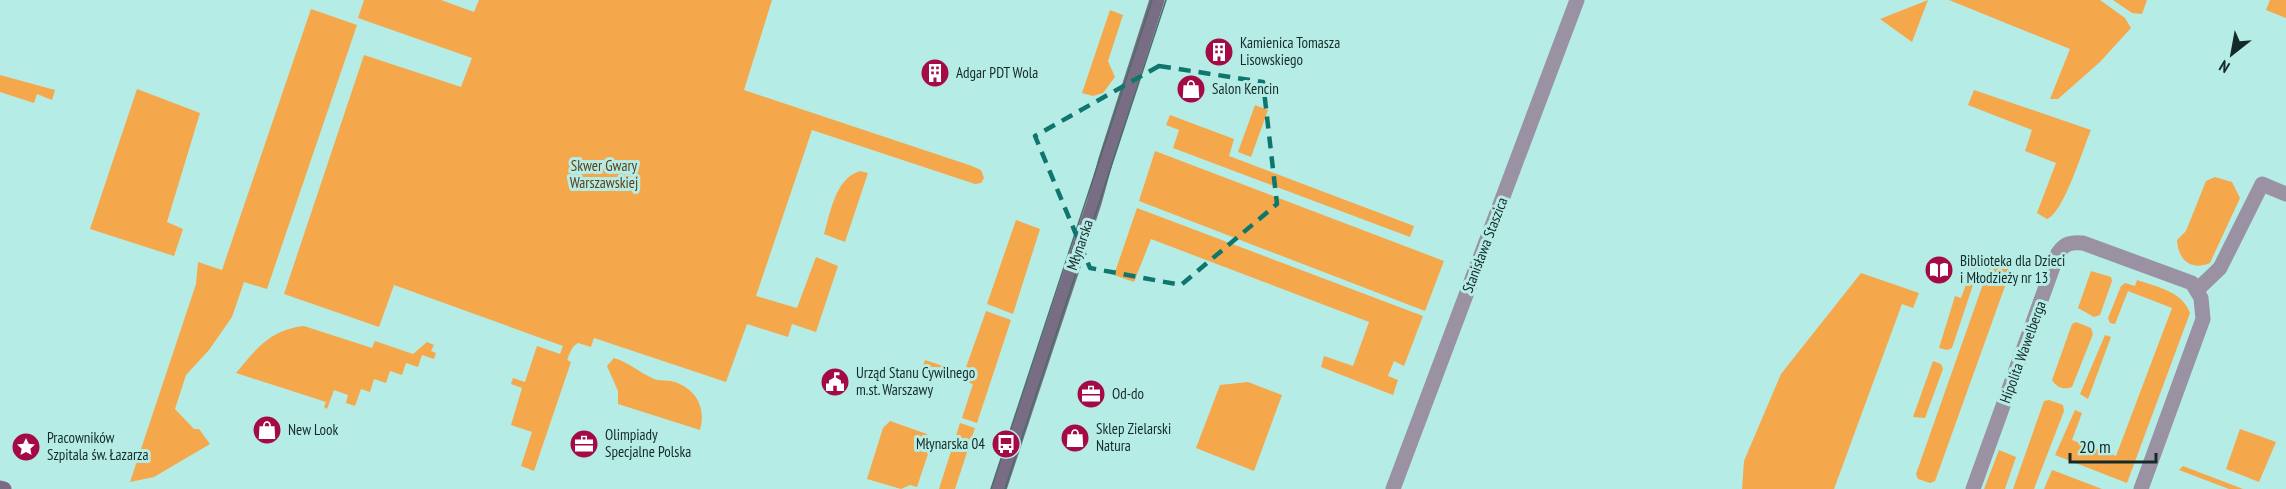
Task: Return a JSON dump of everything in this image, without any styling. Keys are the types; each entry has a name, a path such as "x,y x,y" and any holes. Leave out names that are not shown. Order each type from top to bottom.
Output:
{"street":[{"name":"Młynarska","path":"999,489 1094,203 1157,0"},
{"name":"Stanisława Staszica","path":"1393,489 1577,0"},
{"path":"2140,489 2203,319 2204,309 2195,287 2220,268 2262,184 2286,195"},
{"name":"Hipolita Wawelberga","path":"1973,489 2063,246 2072,242 2083,243 2195,287"}],"highlighted area":[{"path":"1159,66 1263,82 1277,204 1181,285 1090,268 1035,136"}],"green space":[{"name":"Skwer Gwary Warszawskiej","path":"364,0 441,0 474,12 479,0 772,0 744,90 969,165 981,170 984,178 981,183 975,184 812,130 756,296 797,308 816,257 838,266 816,332 792,324 788,337 747,324 726,382 594,338 591,347 578,343 572,348 567,360 571,362 534,471 521,466 532,432 511,425 522,388 511,384 513,378 525,382 537,346 560,354 563,346 394,285 379,327 284,294 364,55 461,87 472,58 358,18"},
{"path":"1928,0 1912,42 1880,19"},
{"path":"1949,0 2100,0 2125,18 2131,28 2100,62 2058,99 2050,99 2070,49"},
{"path":"2113,0 2147,0 2142,14 2132,13"},
{"path":"2270,0 2286,0 2286,18 2266,10"},
{"path":"311,9 357,25 267,289 244,282 232,317 209,350 186,375 175,409 194,429 199,429 210,444 154,477 130,482 196,284 198,262 222,270"},
{"path":"1110,10 1123,15 1108,61 1115,77 1103,93 1093,96 1082,93"},
{"path":"0,75 55,90 52,100 37,94 34,103 0,92"},
{"path":"137,89 200,113 167,222 183,229 174,256 90,229"},
{"path":"1974,90 2091,130 2066,193 2060,205 2047,219 2037,213 2056,163 2025,151 2032,130 1968,105"},
{"path":"1255,105 1268,110 1251,157 1238,152"},
{"path":"1170,115 1234,139 1229,156 1414,226 1410,237 1173,148 1179,130 1166,125"},
{"path":"1155,151 1444,261 1425,311 1139,201"},
{"path":"860,171 868,173 845,242 824,234 839,188 852,175"},
{"path":"2215,177 2232,182 2240,198 2210,263 2191,265 2180,253 2177,240 2186,231 2206,181"},
{"path":"1137,208 1423,316 1404,366 1394,361 1388,376 1398,380 1393,395 1321,367 1324,356 1353,366 1369,322 1151,239 1134,282 1114,275"},
{"path":"1016,220 1040,229 1013,314 987,304"},
{"path":"1978,253 1982,258 1952,348 1947,350 1939,348 1955,296 1961,298"},
{"path":"1994,261 2009,267 2009,275 1935,481 1930,483 1918,479 1916,474 1989,267"},
{"path":"2091,271 2111,277 2112,281 2100,315 2094,317 2078,308"},
{"path":"1861,273 1919,293 1913,308 1902,304 1834,489 1742,489 1744,461 1781,374"},
{"path":"2137,280 2175,295 2190,313 2127,483 2055,455 2075,410 2082,413 2072,440 2116,456 2172,308 2128,291 2115,324 2110,323 2108,318 2121,286 2125,283 2135,286"},
{"path":"986,311 1011,320 977,423 962,418 973,384 922,368 925,360 964,373"},
{"path":"2076,322 2091,328 2093,334 2072,387 2058,387 2052,380 2072,324"},
{"path":"304,326 372,348 375,341 413,354 427,342 434,345 431,351 436,353 434,359 422,355 418,367 406,363 402,375 390,371 386,383 374,379 370,392 361,389 355,406 346,403 348,395 334,390 327,409 324,407 326,402 236,373 258,348 273,336"},
{"path":"2105,335 2111,337 2088,399 2080,394"},
{"path":"614,358 647,376 675,382 689,390 701,407 700,430 618,404 618,391 607,366"},
{"path":"1933,361 1941,364 1943,369 1925,418 1913,417"},
{"path":"1248,382 1282,395 1254,471 1196,448 1220,385"},
{"path":"2049,400 2063,405 2064,411 2034,489 2013,489 2044,401"},
{"path":"890,421 927,434 931,445 917,487 910,485 901,489 867,479 883,428"},
{"path":"960,423 975,428 955,489 939,489"},
{"path":"2240,429 2276,442 2259,482 2226,469"},
{"path":"1999,450 2016,457 2005,489 1984,489"},
{"path":"2183,466 2243,489 2229,489 2179,470"},
{"path":"2052,470 2055,471 2102,489 2044,489"}],"tram line":[{"path":"991,489 1152,0"},
{"path":"1005,489 1166,0"}],"place":[{"name":"Kamienica Tomasza Lisowskiego","path":"1219,52"},
{"name":"Adgar PDT Wola","path":"935,73"},
{"name":"Salon Kencin","path":"1191,89"},
{"name":"Biblioteka dla Dzieci i Młodzieży nr 13","path":"1939,270"},
{"name":"Urząd Stanu Cywilnego m.st. Warszawy","path":"835,382"},
{"name":"Od-do","path":"1091,394"},
{"name":"New Look","path":"267,430"},
{"name":"Sklep Zielarski Natura","path":"1075,438"},
{"name":"Olimpiady Specjalne Polska","path":"584,444"},
{"name":"Młynarska 04","path":"1006,444"},
{"name":"Pracowników Szpitala św. Łazarza","path":"26,447"}]}
